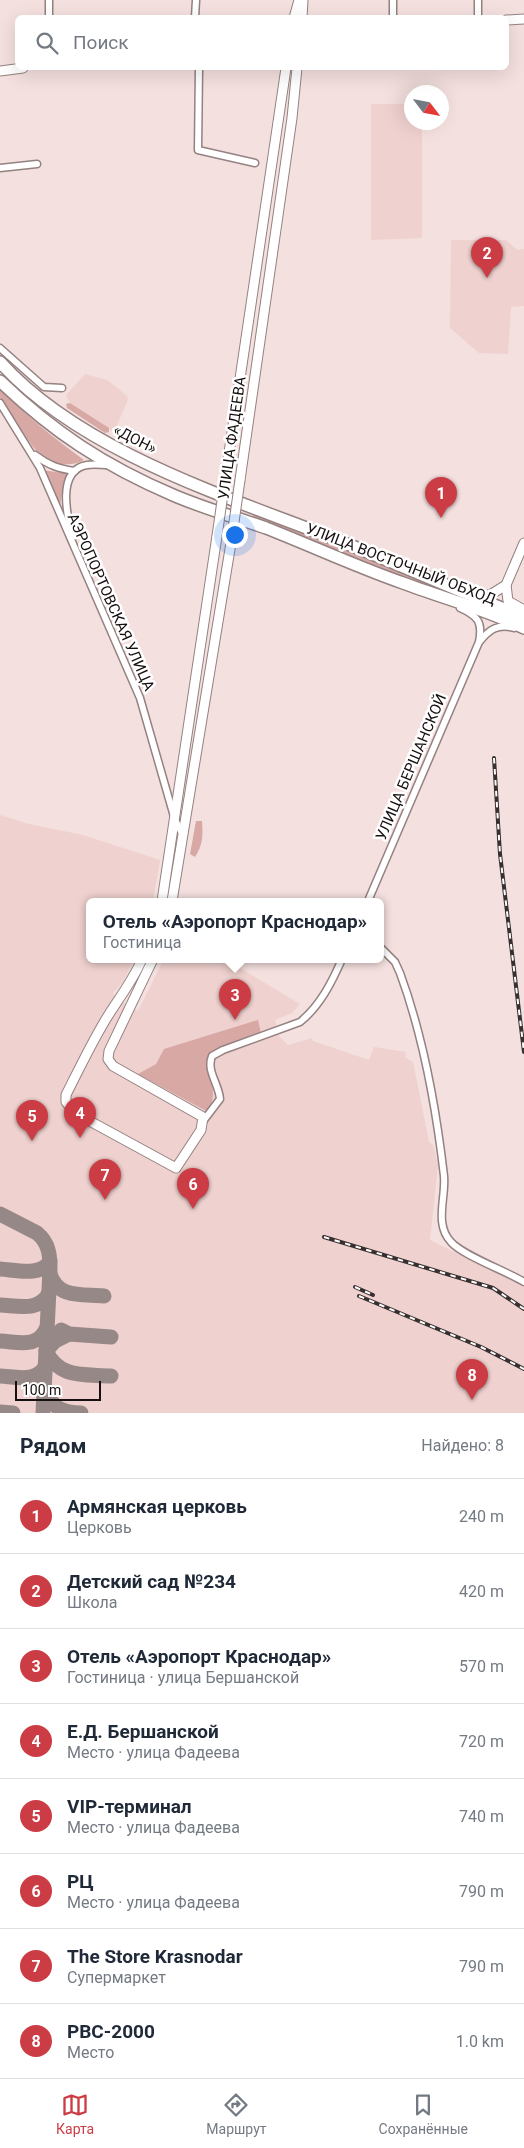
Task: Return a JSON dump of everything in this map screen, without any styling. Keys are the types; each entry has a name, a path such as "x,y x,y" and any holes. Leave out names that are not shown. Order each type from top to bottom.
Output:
{"highway":[{"name":"«ДОН»","path":"0,362 36,395 80,427 139,459 273,515"},
{"path":"0,381 48,424 72,442 110,465"},
{"name":"УЛИЦА ВОСТОЧНЫЙ ОБХОД","path":"110,465 174,496 267,529 427,592 476,608 524,630"},
{"name":"УЛИЦА ВОСТОЧНЫЙ ОБХОД","path":"273,515 407,567 524,617"}],"main road":[{"path":"295,15 299,0"},
{"path":"302,15 303,0"},
{"path":"509,20 524,19"},
{"path":"0,71 15,69"},
{"name":"УЛИЦА ФАДЕЕВА","path":"162,898 175,820 173,798 211,575 286,70"},
{"name":"УЛИЦА ФАДЕЕВА","path":"172,898 231,543 292,118 297,70"},
{"path":"280,117 286,122 292,118"},
{"path":"524,543 506,585 508,601 524,610"},
{"path":"211,575 219,573 225,577"},
{"path":"471,595 490,595 506,585"},
{"path":"170,847 173,851 180,848"},
{"path":"169,858 172,855 179,858"},
{"path":"140,963 85,1056 66,1095 66,1102 75,1113 176,1168 201,1130 204,1120 200,1114 110,1063 108,1059 108,1051 151,963"},
{"path":"113,1009 126,1014"}],"street":[{"path":"49,0 49,15"},
{"path":"196,0 196,15"},
{"path":"393,0 393,15"},
{"path":"478,0 478,15"},
{"path":"198,70 198,150 254,163"},
{"path":"0,168 37,164"},
{"path":"0,348 44,387 62,388"},
{"name":"АЭРОПОРТОВСКАЯ УЛИЦА","path":"0,404 33,454 75,548 140,698 173,798"},
{"path":"33,454 55,468 75,471"},
{"path":"75,548 66,508 68,485 75,471 86,465 110,465"},
{"name":"УЛИЦА БЕРШАНСКОЙ","path":"427,592 477,618 481,625 479,642"},
{"name":"УЛИЦА БЕРШАНСКОЙ","path":"369,898 479,642 488,631 496,627 507,626 524,630"},
{"path":"175,820 183,836"},
{"path":"384,951 395,962 400,973 424,1051 443,1167 445,1186 441,1212 444,1232 451,1243 462,1250 524,1282"},
{"path":"204,1120 220,1099 220,1092 210,1066 212,1056 223,1050 300,1022 309,1015 321,999 340,963"}],"shaded area":[{"path":"371,104 404,104 404,130 422,130 422,238 371,240"},
{"path":"451,240 506,240 517,250 524,249 524,306 511,307 508,354 479,353 450,328"},
{"path":"85,374 107,380 127,396 128,400 114,432 70,403 66,395"},
{"path":"0,389 41,426 84,460 74,464 64,464 43,458 27,439 7,409 0,397"},
{"path":"70,403 109,428 109,432 105,433 67,408 66,404"},
{"path":"43,470 69,474 63,488 60,506"},
{"path":"254,514 513,617 410,582 252,519"},
{"path":"0,815 29,824 83,835 160,860 154,898 86,898 86,963 132,963 123,982 113,993 119,1000 138,1011 162,963 232,963 300,1004 292,1013 275,1020 279,1036 288,1045 312,1038 313,1041 369,1060 374,1047 406,1052 405,1057 413,1062 429,1142 433,1145 438,1165 430,1240 524,1287 524,1413 0,1413"},
{"path":"196,821 202,821 202,835 200,848 195,857 190,854"},
{"path":"258,1020 261,1033 224,1046 208,1058 207,1065 213,1091 208,1112 138,1074 156,1064 164,1049"}],"taxiway":[{"path":"0,1214 37,1233 44,1241 49,1254 50,1269 43,1413"},
{"path":"0,1269 34,1271 46,1266 50,1261"},
{"path":"50,1274 59,1288 72,1294 104,1296"},
{"path":"0,1305 21,1307 34,1305 40,1303 49,1293"},
{"path":"0,1341 28,1343 39,1339 47,1327"},
{"path":"61,1330 69,1334 111,1337"},
{"path":"69,1334 55,1341 46,1351 52,1360 65,1371 82,1375 111,1376"},
{"path":"0,1376 32,1377 42,1371 46,1365"},
{"path":"46,1390 44,1391 55,1406 68,1412 81,1413"},
{"path":"0,1412 13,1413"}],"railway":[{"path":"494,758 500,854 524,1052"},
{"path":"324,1237 493,1288 524,1309"},
{"path":"355,1287 373,1295"},
{"path":"359,1296 481,1347 524,1369"}],"place":[{"name":"Детский сад №234","path":"487,278"},
{"name":"Армянская церковь","path":"441,518"},
{"name":"Отель «Аэропорт Краснодар»","path":"235,1020"},
{"name":"Е.Д. Бершанской","path":"80,1138"},
{"name":"VIP-терминал","path":"32,1141"},
{"name":"The Store Krasnodar","path":"105,1200"},
{"name":"РЦ","path":"193,1209"},
{"name":"РВС-2000","path":"472,1400"}]}
